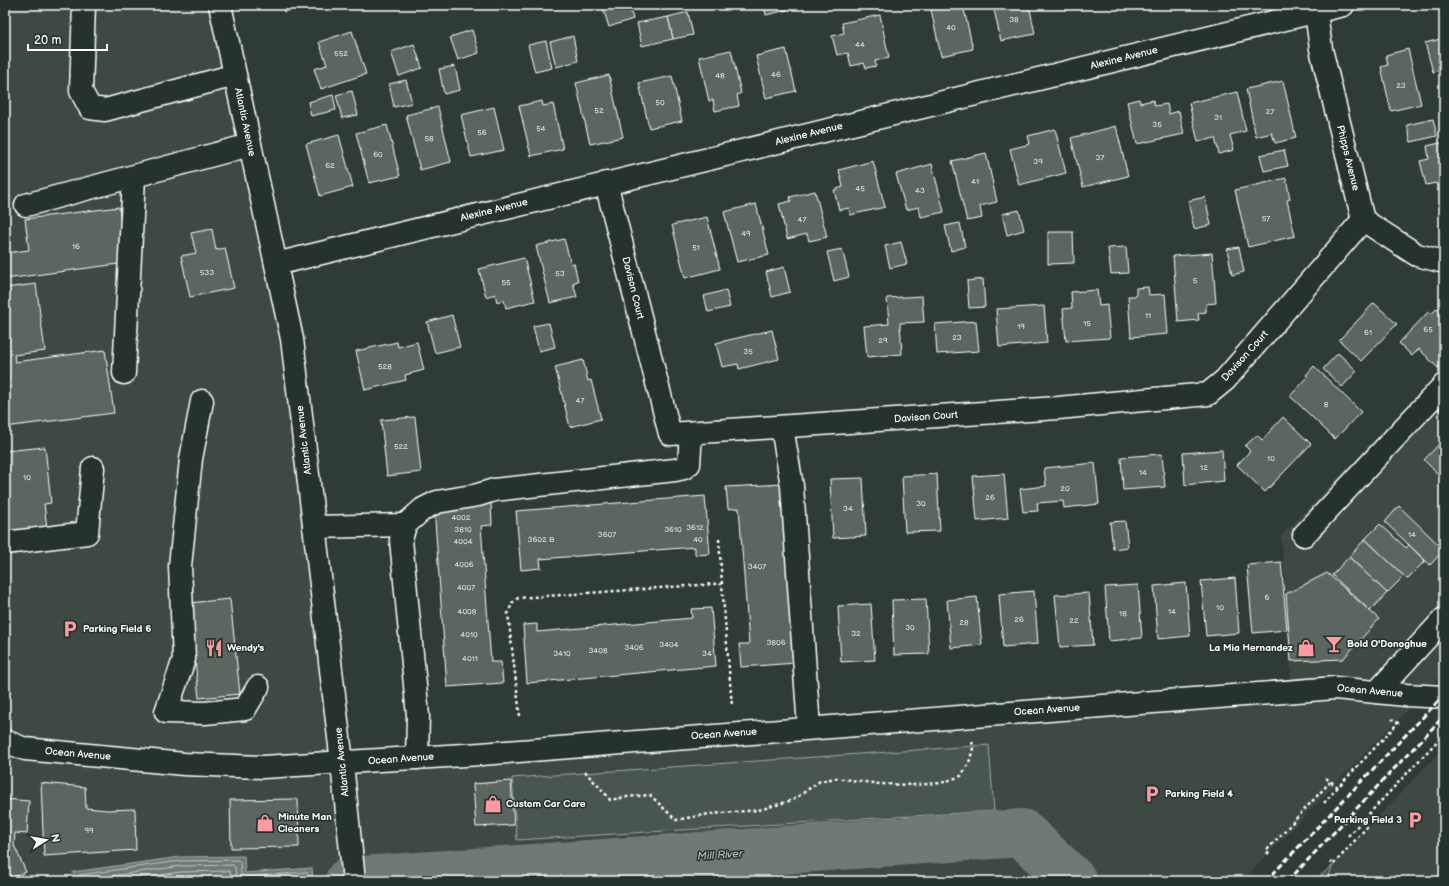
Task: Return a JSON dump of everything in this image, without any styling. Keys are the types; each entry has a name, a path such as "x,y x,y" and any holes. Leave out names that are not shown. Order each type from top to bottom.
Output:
{"street":[{"path":"84,5 81,91 90,108 105,110 235,75"},
{"name":"Atlantic Avenue","path":"220,5 292,339 342,763 353,871"},
{"name":"Alexine Avenue","path":"276,264 1316,8 1343,5"},
{"name":"Phipps Avenue","path":"1316,8 1321,49 1363,220"},
{"path":"26,205 250,146"},
{"path":"124,373 134,177"},
{"name":"Davison Court","path":"606,183 670,434 1058,408 1208,394 1225,380 1363,220"},
{"path":"1363,220 1417,255 1444,262"},
{"path":"1304,535 1444,385"},
{"path":"202,401 191,459 180,566 184,659 166,712 205,713 245,709 258,687"},
{"path":"782,427 792,486 809,728"},
{"path":"314,528 404,525 423,509 437,502 478,495 494,490 684,468 689,464 691,433"},
{"path":"5,543 88,533 93,468"},
{"path":"404,525 401,540 418,716 417,758"},
{"path":"1377,692 1444,619"},
{"name":"Ocean Avenue","path":"5,741 25,749 184,764 263,768 417,758 1335,688 1444,697"}],"path":[{"path":"719,539 732,706"},
{"path":"520,716 508,614 512,603 518,598 722,584"},
{"path":"1324,803 1398,723 1379,711 1377,692"},
{"path":"582,745 584,771 594,783 604,790 610,800 650,795 676,820 708,814 759,810 793,800 820,781 836,778 880,784 915,785 941,783 954,779 961,776 969,763 973,748 972,715"},
{"path":"1348,836 1444,734"},
{"path":"1326,778 1338,787"},
{"path":"1269,854 1266,851 1330,782"},
{"path":"1330,861 1333,865 1367,826 1362,821"}],"shaded area":[{"path":"5,5 216,5 277,331 346,767 1292,689 1281,536 1444,368 1444,672 1242,881 312,881 311,868 245,873 244,856 73,872 74,879 59,881 5,881"},
{"path":"989,745 994,811 517,840 512,778"},
{"name":"Parking Field 3","path":"1444,747 1444,881 1327,881 1331,867"},
{"path":"1333,865 1327,881 1314,881 1331,867"}],"water":[{"path":"244,856 245,873 312,868 313,881 59,881 74,879 73,872 180,857"}],"building":[{"path":"282,5 306,5 284,12"},
{"path":"602,5 629,5 633,19 609,27"},
{"path":"764,5 786,5 787,10 766,15"},
{"path":"792,5 810,5 793,9"},
{"path":"930,5 963,5 973,49 941,56"},
{"path":"993,5 1029,5 1035,34 1001,41"},
{"path":"688,12 693,35 673,39 668,17"},
{"path":"880,15 889,58 875,61 876,66 866,68 864,63 851,66 848,53 837,55 832,36 844,33 842,23"},
{"path":"668,17 673,39 642,46 637,23"},
{"path":"472,30 479,53 458,60 450,37"},
{"path":"352,31 366,74 321,89 314,69 327,65 319,42"},
{"path":"573,36 578,61 556,67 550,42"},
{"path":"1444,38 1443,74 1441,70 1433,72 1425,43"},
{"path":"546,41 552,68 535,72 528,45"},
{"path":"414,44 422,68 399,76 391,52"},
{"path":"786,49 796,91 766,98 756,56"},
{"path":"1408,49 1421,104 1391,111 1381,67 1388,65 1386,55"},
{"path":"731,50 741,93 737,95 739,106 715,111 713,100 709,101 699,57"},
{"path":"455,66 460,90 444,94 439,69"},
{"path":"609,75 623,137 590,144 576,83"},
{"path":"672,76 682,121 649,128 639,83"},
{"path":"406,80 412,103 394,107 389,84"},
{"path":"1283,81 1296,138 1275,143 1272,133 1256,137 1246,89"},
{"path":"352,91 358,115 342,118 336,95"},
{"path":"1237,92 1246,131 1230,135 1234,150 1219,154 1215,138 1198,142 1189,103"},
{"path":"333,95 336,110 311,116 308,102"},
{"path":"1139,99 1140,103 1153,100 1155,106 1167,104 1169,114 1179,111 1184,134 1137,144 1127,102"},
{"path":"542,101 543,106 553,104 563,149 531,156 519,106"},
{"path":"438,107 451,162 420,170 406,115"},
{"path":"494,107 504,150 471,157 461,115"},
{"path":"1433,119 1437,136 1411,142 1407,125"},
{"path":"387,125 400,176 369,183 356,133"},
{"path":"1116,126 1128,176 1083,187 1071,138"},
{"path":"1055,129 1066,173 1019,185 1010,149 1030,144 1028,136"},
{"path":"339,135 353,187 320,196 306,144"},
{"path":"1444,142 1444,189 1438,191 1436,183 1426,185 1420,161 1429,159 1427,146"},
{"path":"1284,150 1288,166 1264,171 1260,155"},
{"path":"986,153 997,202 980,206 982,218 967,221 952,161"},
{"path":"873,161 885,207 850,215 849,208 839,210 834,190 843,187 839,170"},
{"path":"932,164 944,212 921,217 919,207 906,210 896,174"},
{"path":"1286,178 1290,199 1287,200 1295,236 1248,247 1235,190"},
{"path":"815,191 827,237 809,241 807,234 787,239 779,204 791,201 790,197"},
{"path":"1205,197 1211,225 1194,229 1188,201"},
{"path":"756,204 769,255 737,262 724,212"},
{"path":"119,207 126,263 5,279 5,242 6,253 29,250 25,219"},
{"path":"1019,210 1024,230 1007,235 1002,214"},
{"path":"707,217 720,269 685,278 672,225"},
{"path":"960,223 965,247 951,251 945,226"},
{"path":"212,229 216,250 225,248 234,288 190,297 181,256 196,253 191,233"},
{"path":"1048,232 1073,232 1074,263 1048,264"},
{"path":"564,239 571,264 574,263 578,281 573,283 577,297 550,303 536,246"},
{"path":"901,242 907,264 890,268 885,246"},
{"path":"1126,247 1128,273 1111,274 1108,248"},
{"path":"1239,247 1244,272 1232,275 1227,249"},
{"path":"842,249 849,277 834,281 827,252"},
{"path":"1212,253 1216,303 1206,304 1206,312 1198,313 1199,320 1178,322 1173,256"},
{"path":"524,258 535,301 506,308 504,300 497,302 495,294 486,297 479,269"},
{"path":"784,267 790,292 772,297 766,272"},
{"path":"983,279 985,307 969,308 967,281"},
{"path":"36,284 45,351 14,355 15,362 105,350 114,413 5,427 5,288"},
{"path":"1148,287 1149,295 1165,294 1168,334 1131,337 1128,296 1136,296 1136,288"},
{"path":"726,290 730,307 708,312 704,296"},
{"path":"1097,290 1099,306 1107,305 1110,338 1066,341 1063,309 1072,308 1071,292"},
{"path":"922,296 924,322 900,323 902,354 867,357 864,326 889,324 887,298"},
{"path":"1374,303 1397,324 1361,361 1339,340"},
{"path":"1044,306 1047,343 999,347 996,309"},
{"path":"1437,308 1444,315 1444,361 1438,368 1419,349 1412,356 1399,343 1429,311 1432,314"},
{"path":"452,315 460,347 435,353 427,322"},
{"path":"976,321 979,351 937,354 935,324"},
{"path":"549,323 555,347 539,351 533,326"},
{"path":"772,330 779,359 739,369 738,364 722,367 716,343"},
{"path":"397,342 398,347 417,342 424,370 405,375 406,380 365,390 356,351"},
{"path":"1338,353 1357,371 1342,387 1323,369"},
{"path":"583,360 588,381 591,380 601,419 570,427 555,367"},
{"path":"1314,366 1361,412 1335,439 1290,396 1308,377 1306,375"},
{"path":"1444,404 1444,415 1439,410"},
{"path":"415,417 421,472 387,476 381,420"},
{"path":"1283,417 1311,444 1265,492 1237,465 1250,451 1245,446 1257,435 1262,440"},
{"path":"1444,439 1444,480 1424,460"},
{"path":"45,447 51,503 44,504 47,528 5,533 5,451"},
{"path":"1222,450 1224,481 1185,485 1183,453"},
{"path":"1162,454 1165,487 1123,490 1121,457"},
{"path":"1095,463 1099,504 1064,508 1063,501 1037,503 1038,511 1023,512 1020,489 1046,486 1044,468"},
{"path":"937,474 940,531 905,532 902,476"},
{"path":"1004,474 1008,518 977,521 973,476"},
{"path":"863,478 866,536 833,538 830,479"},
{"path":"784,484 796,663 741,667 739,644 749,644 739,508 728,509 726,487"},
{"path":"705,496 710,554 695,555 695,547 540,559 541,568 521,570 516,511"},
{"path":"491,503 492,525 481,526 491,662 501,662 503,683 447,687 434,507"},
{"path":"1399,506 1444,550 1430,565 1385,522"},
{"path":"1125,521 1128,547 1113,549 1110,522"},
{"path":"1380,524 1406,548 1409,545 1425,561 1407,579 1365,539"},
{"path":"1365,539 1404,576 1387,593 1349,557"},
{"path":"1349,557 1387,593 1370,611 1332,575"},
{"path":"1281,562 1287,630 1253,633 1247,565"},
{"path":"1327,573 1379,619 1343,659 1291,661 1286,594"},
{"path":"1235,578 1239,633 1206,636 1201,581"},
{"path":"1186,583 1190,636 1158,639 1154,586"},
{"path":"1138,585 1142,638 1109,641 1105,587"},
{"path":"1034,591 1038,644 1003,647 999,594"},
{"path":"1089,593 1093,645 1060,647 1055,595"},
{"path":"977,597 982,645 951,648 947,600"},
{"name":"Wendy's","path":"230,599 240,694 199,698 189,603"},
{"path":"926,599 929,654 894,655 892,600"},
{"path":"871,604 875,660 841,662 838,606"},
{"path":"711,608 716,666 527,683 523,625 537,624 537,632 692,618 691,609"},
{"name":"Custom Car Care","path":"511,781 514,825 476,827 473,784"},
{"path":"41,783 85,787 86,808 107,810 135,809 136,850 44,856"},
{"path":"5,799 29,801 27,834 15,833 14,845 26,872 5,881"},
{"name":"Minute Man Cleaners","path":"298,799 299,847 231,848 230,800"}],"waterway":[{"name":"Mill River","path":"349,881 1022,833 1073,881"}],"railway":[{"path":"1266,881 1444,695"},
{"path":"1288,881 1444,716"}],"place":[{"name":"Parking Field 6","path":"70,629"},
{"name":"Bold O'Donoghue","path":"1334,644"},
{"name":"Wendy's","path":"214,648"},
{"name":"La Mia Hernandez","path":"1306,648"},
{"name":"Parking Field 4","path":"1152,794"},
{"name":"Custom Car Care","path":"493,804"},
{"name":"Parking Field 3","path":"1415,820"},
{"name":"Minute Man Cleaners","path":"265,823"}]}
